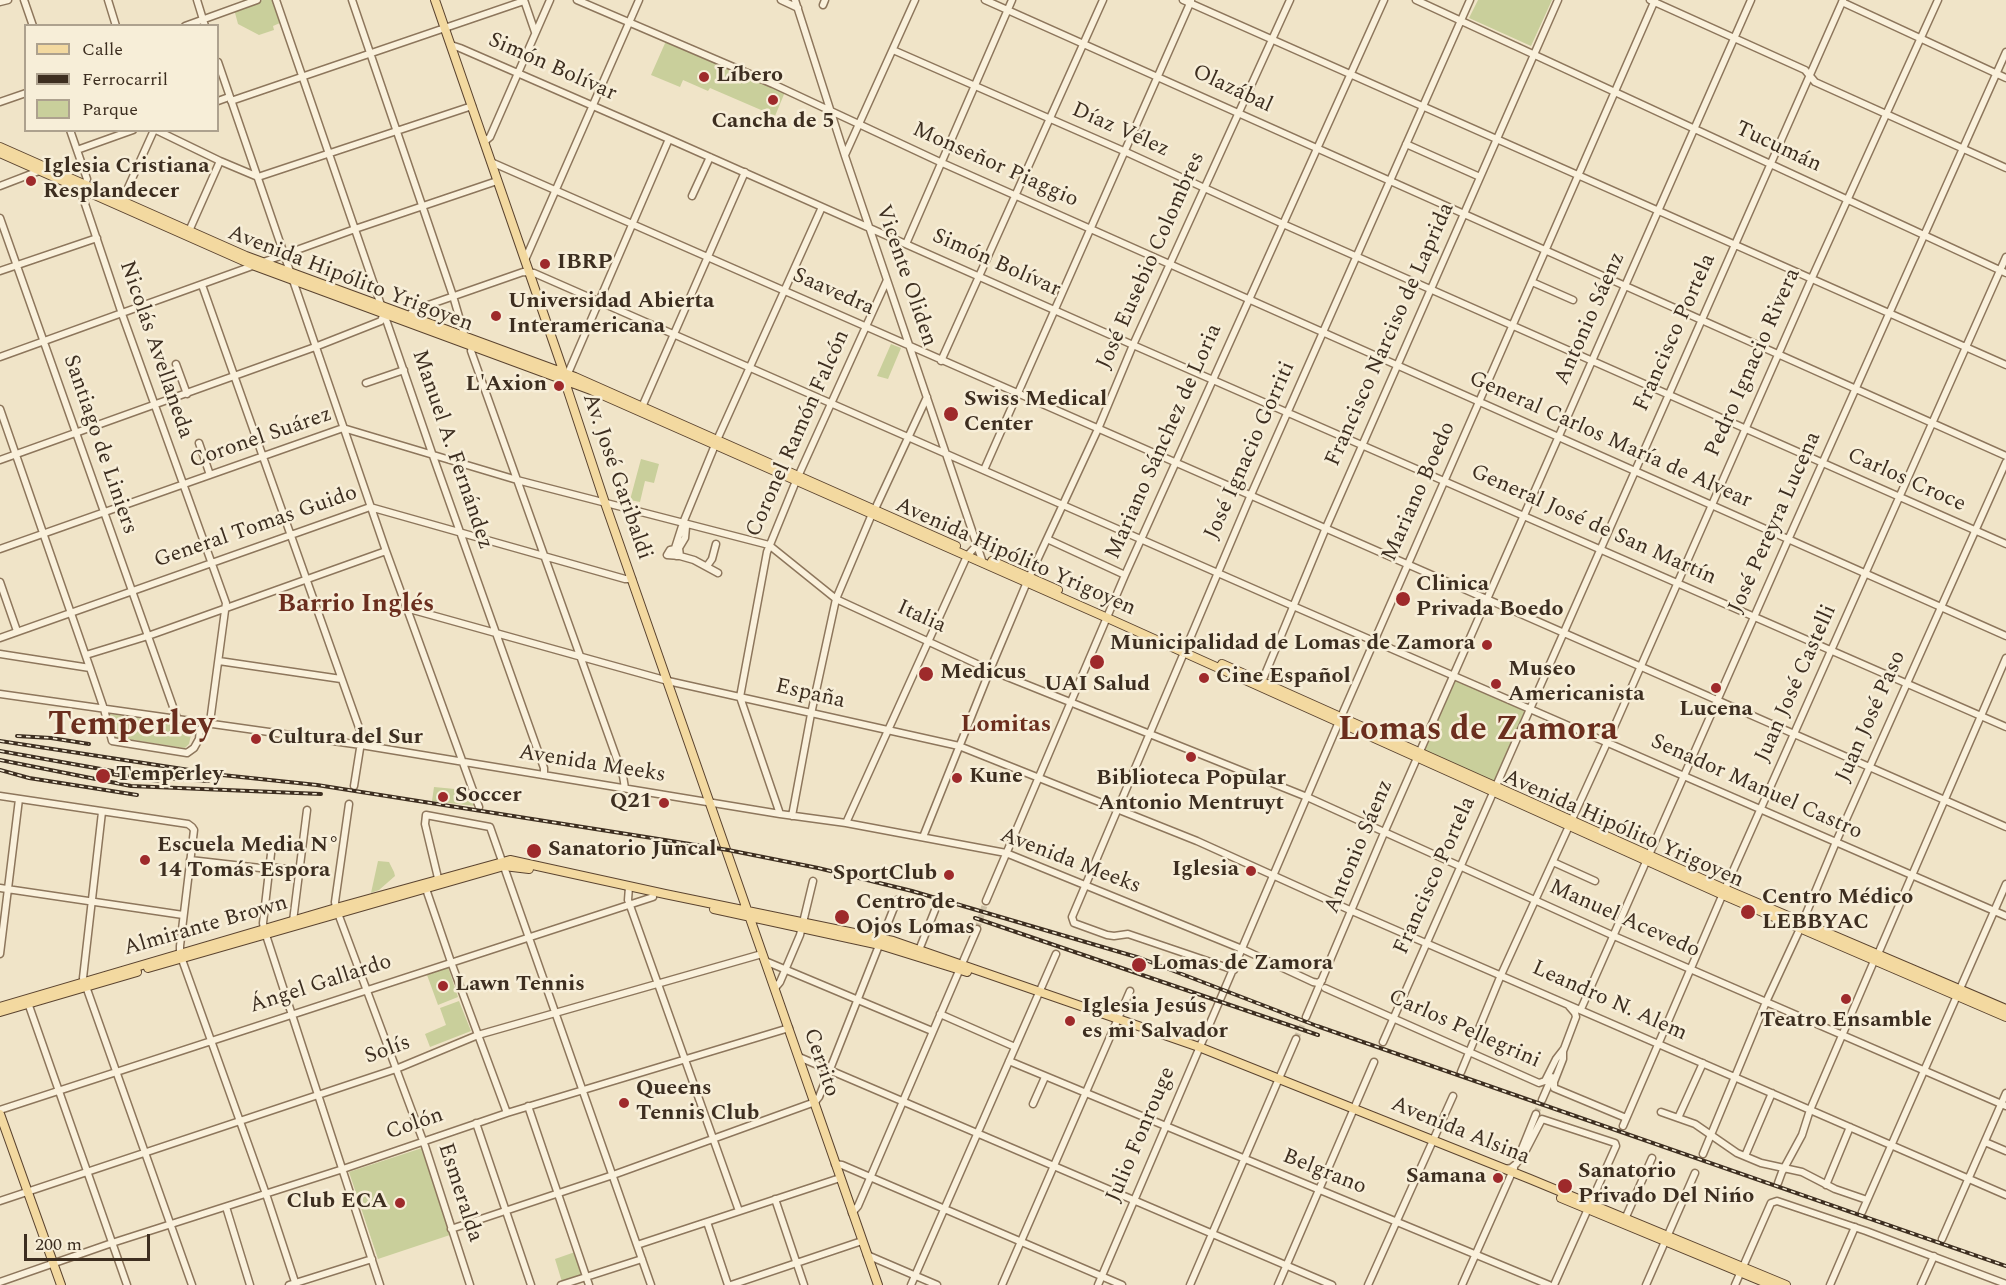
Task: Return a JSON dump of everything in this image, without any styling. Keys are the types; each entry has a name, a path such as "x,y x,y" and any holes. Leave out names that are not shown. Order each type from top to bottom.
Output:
{"main road":[{"name":"Av. José Garibaldi","path":"435,0 524,261 566,376 605,503 728,852"},
{"name":"Avenida Hipólito Yrigoyen","path":"0,147 85,188 259,264 465,337 566,376 642,407 716,442"},
{"name":"Avenida Hipólito Yrigoyen","path":"0,153 39,171 122,201 259,264"},
{"name":"Avenida Hipólito Yrigoyen","path":"407,318 472,346 566,376 1108,615 1801,926 2006,1010"},
{"name":"Cerrito","path":"728,852 878,1285"},
{"name":"Almirante Brown","path":"425,885 438,878 503,863 881,941 919,950 960,967"},
{"name":"Almirante Brown","path":"0,1012 27,1001 503,863"},
{"name":"Almirante Brown","path":"629,889 653,897 749,914"},
{"name":"Almirante Brown","path":"264,932 294,921 337,910"},
{"name":"Almirante Brown","path":"881,941 1117,1020"},
{"name":"Avenida Hipólito Yrigoyen","path":"1958,992 2006,1017"},
{"name":"Almirante Brown","path":"0,1006 27,1001"},
{"name":"Avenida Alsina","path":"1117,1020 1278,1080 1742,1270 1786,1285"},
{"path":"0,1112 62,1285"},
{"name":"Avenida Alsina","path":"1509,1173 1625,1219 1666,1238"},
{"name":"Avenida Alsina","path":"1742,1270 1771,1285"}],"street":[{"path":"0,2 8,0"},
{"path":"24,0 32,24"},
{"path":"108,0 115,24"},
{"path":"197,0 204,22 257,0"},
{"name":"Manuel A. Fernández","path":"276,0 433,456 544,768 544,775"},
{"path":"352,0 465,337"},
{"path":"484,142 490,137 550,0"},
{"name":"Monseñor Piaggio","path":"577,0 813,102 832,113 940,162 1397,366"},
{"path":"524,261 639,0"},
{"path":"781,0 798,8"},
{"name":"Vicente Oliden","path":"795,0 868,228 982,560"},
{"path":"845,156 915,0"},
{"name":"Olazábal","path":"984,0 2006,456"},
{"path":"906,244 1012,0"},
{"path":"941,361 1102,0"},
{"path":"1183,0 2006,365"},
{"name":"José Eusebio Colombres","path":"923,837 1028,580 1098,429 1203,188 1290,0"},
{"name":"Mariano Sánchez de Loria","path":"986,901 1125,575 1384,0"},
{"name":"Tucumán","path":"1416,0 2003,272"},
{"name":"José Ignacio Gorriti","path":"1234,970 1126,933 1110,936 1074,923 1072,920 1084,886 1217,573 1470,0"},
{"name":"Francisco Narciso de Laprida","path":"1261,684 1325,530 1558,0"},
{"name":"Antonio Sáenz","path":"1306,1017 1384,833 1751,0"},
{"name":"Pedro Ignacio Rivera","path":"1461,1072 1501,975 1938,0"},
{"path":"219,101 302,77 524,1 535,33"},
{"path":"1653,1 1805,70 1815,81 2006,168"},
{"name":"Mariano Boedo","path":"1221,999 1444,480 1616,92 1653,1"},
{"path":"1842,1 2006,78"},
{"name":"Francisco Portela","path":"1383,1042 1842,1"},
{"path":"984,470 1191,2"},
{"name":"Simón Bolívar","path":"451,45 593,105 1363,445"},
{"name":"Díaz Vélez","path":"893,50 1126,152 1430,290"},
{"name":"José Pereyra Lucena","path":"1581,1010 2006,52"},
{"path":"219,65 370,507 479,807"},
{"path":"0,102 24,94"},
{"path":"813,102 821,102 827,97"},
{"path":"159,132 258,177 472,106"},
{"name":"Nicolás Avellaneda","path":"71,132 87,179 82,195 227,608 210,723"},
{"path":"77,150 127,132"},
{"path":"122,201 154,132"},
{"path":"566,376 669,139"},
{"path":"1406,144 1480,177"},
{"path":"692,196 710,157"},
{"path":"189,231 220,161"},
{"name":"Saavedra","path":"491,162 2006,827"},
{"path":"0,186 39,171"},
{"path":"642,407 745,172"},
{"path":"0,357 355,229 497,181"},
{"path":"718,573 677,554 685,524 716,442 822,207"},
{"name":"Santiago de Liniers","path":"0,218 177,718"},
{"path":"0,271 97,238"},
{"name":"Juan José Castelli","path":"1623,1126 1690,969 1932,423 2003,272 2006,257"},
{"path":"407,318 414,310 528,271"},
{"name":"Senador Manuel Castro","path":"528,271 2006,916"},
{"name":"Coronel Ramón Falcón","path":"780,814 740,697 769,545 887,280"},
{"path":"1532,282 1573,300"},
{"path":"202,285 305,581 362,736 354,786"},
{"name":"Carlos Croce","path":"1430,290 2006,544"},
{"path":"0,459 315,347 381,321 383,309"},
{"path":"472,346 471,351 623,776 625,788"},
{"path":"176,364 187,394"},
{"name":"General Carlos María de Alvear","path":"1397,366 2006,636"},
{"path":"366,383 404,370"},
{"path":"792,816 836,599 927,397"},
{"path":"0,410 104,709 111,741 187,753 194,748 199,739 200,729 210,723"},
{"name":"Coronel Suárez","path":"0,549 343,428 433,456 605,503"},
{"path":"199,443 210,475"},
{"name":"General José de San Martín","path":"1363,445 2006,727"},
{"name":"Juan José Paso","path":"1703,1154 1836,842 2006,462"},
{"name":"Italia","path":"605,503 769,545 836,599 990,669 1228,766"},
{"name":"General Tomas Guido","path":"0,638 370,507 625,579 632,579"},
{"path":"1047,539 1125,575"},
{"path":"707,567 716,544"},
{"path":"846,823 968,554 977,545"},
{"path":"86,656 386,551"},
{"path":"0,582 17,631"},
{"name":"España","path":"406,608 668,681 959,746 1197,841"},
{"path":"0,654 90,668"},
{"path":"1778,1183 1802,1135 1810,1110 2006,658"},
{"path":"219,661 341,679"},
{"name":"Avenida Meeks","path":"0,694 362,745 846,823 1006,853 1242,949"},
{"name":"Manuel Acevedo","path":"1228,766 1307,797 1614,936 2004,1105"},
{"path":"0,796 188,824 194,830 183,915 182,957 266,1194 293,1284 372,1259"},
{"path":"0,954 19,799"},
{"name":"Esmeralda","path":"349,804 335,902 337,910 423,1142 470,1285"},
{"path":"294,921 307,810"},
{"path":"102,812 83,974 192,1285"},
{"path":"438,878 425,816 489,826 492,829 651,1285"},
{"name":"Leandro N. Alem","path":"1197,841 1352,911 2006,1195"},
{"path":"272,845 262,923 264,932 380,1285"},
{"path":"190,860 314,872"},
{"path":"1553,862 1594,881"},
{"path":"775,988 786,969 803,925 813,881"},
{"path":"1862,1212 2006,884"},
{"path":"425,885 507,1113"},
{"path":"0,888 183,915"},
{"path":"629,889 627,896 630,905 739,1211"},
{"name":"Ángel Gallardo","path":"0,1112 211,1040 653,897"},
{"path":"452,1229 613,1175 815,1102 830,1070 897,900"},
{"path":"919,950 935,910"},
{"path":"852,1213 858,1206 977,929"},
{"path":"1242,949 1313,982 1318,983 1322,980 1322,986 1325,988 1319,992 1308,1018 1304,1019 1316,990 1313,982"},
{"path":"911,1285 1056,954"},
{"path":"764,957 786,969 932,1031"},
{"name":"Solís","path":"0,1201 396,1069 478,1035 657,984 764,957"},
{"name":"Carlos Pellegrini","path":"1325,988 1542,1084 1563,1050"},
{"path":"1002,1285 1130,991"},
{"name":"Julio Fonrouge","path":"1098,1285 1221,999"},
{"path":"27,1001 127,1285"},
{"path":"1542,1100 1575,1021 1573,1010 1560,1001"},
{"path":"940,1014 1016,1047"},
{"path":"1575,1021 1584,1015 1603,1019"},
{"name":"Colón","path":"2,1283 112,1243 343,1169 528,1106 789,1028"},
{"path":"1190,1285 1297,1035 1299,1039 1278,1080"},
{"path":"1278,1080 1296,1039"},
{"name":"Carlos Pellegrini","path":"1563,1050 1563,1059 1554,1088 1626,1118"},
{"path":"799,1057 1332,1285"},
{"name":"Belgrano","path":"1009,1061 1549,1285"},
{"path":"1278,1285 1374,1062"},
{"path":"1678,1118 1703,1063"},
{"path":"1033,1104 1045,1077"},
{"path":"1745,1156 1772,1093"},
{"path":"1942,1239 2004,1105 2006,1093"},
{"path":"1368,1285 1453,1096"},
{"path":"528,1106 589,1285"},
{"path":"1661,1112 1695,1124 1728,1148 1761,1163 1802,1172 1826,1185 1867,1200"},
{"path":"1521,1176 1516,1164 1519,1147 1536,1116 1615,1143 1617,1146 1554,1285"},
{"path":"476,1123 531,1285"},
{"path":"1826,1185 1850,1127"},
{"path":"1985,1142 2006,1151"},
{"path":"1625,1219 1652,1158"},
{"path":"835,1164 944,1208 1122,1285"},
{"path":"1461,1285 1511,1168 1516,1164"},
{"path":"1646,1285 1695,1173"},
{"path":"638,1245 840,1178"},
{"path":"775,1199 804,1285"},
{"path":"1735,1285 1773,1201 1855,1227 2006,1284"},
{"path":"226,1207 250,1285"},
{"path":"707,1222 730,1285 862,1241"},
{"path":"1830,1285 1855,1227"},
{"path":"867,1255 937,1285"},
{"path":"1922,1285 1934,1256"},
{"path":"561,1285 642,1259"},
{"path":"0,1274 2,1283"}],"green space":[{"path":"263,0 272,0 280,23 273,26 274,30 259,35 238,24 234,9"},
{"path":"1478,0 1552,0 1531,46 1469,18"},
{"name":"Líbero","path":"666,41 785,92 775,116 710,88 708,91 683,80 680,87 651,75"},
{"path":"891,344 901,348 888,379 877,376"},
{"path":"641,459 659,464 654,483 645,481 640,502 630,500"},
{"path":"1455,679 1525,710 1494,781 1424,750"},
{"path":"110,714 193,726 189,744 185,748 113,737"},
{"name":"Soccer","path":"434,787 455,789 455,800 471,795 475,806 432,801"},
{"path":"378,861 389,862 395,876 379,890 371,893"},
{"name":"Lawn Tennis","path":"448,967 458,997 438,1005 427,975"},
{"path":"459,1001 471,1031 430,1047 425,1034 446,1025 440,1008"},
{"name":"Club ECA","path":"422,1148 450,1235 378,1259 349,1172"},
{"path":"575,1252 583,1275 562,1282 555,1259"}],"tunnel":[{"path":"977,929 986,901"},
{"path":"1296,1039 1306,1017"},
{"path":"1536,1114 1542,1100"}],"railway":[{"path":"17,736 89,744"},
{"path":"0,741 222,775 317,785 728,850 818,868 912,891 1140,958 1317,1026 2006,1266"},
{"path":"0,751 112,771"},
{"path":"0,760 131,786 321,794"},
{"path":"0,770 29,778 137,795"},
{"path":"105,773 158,781"},
{"path":"151,777 208,781"},
{"path":"975,918 1318,1035"}],"place":[{"name":"Líbero","path":"704,77"},
{"name":"Cancha de 5","path":"773,100"},
{"name":"Iglesia Cristiana Resplandecer","path":"31,181"},
{"name":"IBRP","path":"545,264"},
{"name":"Universidad Abierta Interamericana","path":"496,316"},
{"name":"L'Axion","path":"559,386"},
{"name":"Swiss Medical Center","path":"951,414"},
{"name":"Clinica Privada Boedo","path":"1403,599"},
{"name":"Municipalidad de Lomas de Zamora","path":"1487,645"},
{"name":"UAI Salud","path":"1097,662"},
{"name":"Medicus","path":"926,674"},
{"name":"Cine Español","path":"1204,678"},
{"name":"Museo Americanista","path":"1496,684"},
{"name":"Lucena","path":"1716,688"},
{"name":"Cultura del Sur","path":"256,739"},
{"name":"Biblioteca Popular Antonio Mentruyt","path":"1191,757"},
{"name":"Temperley","path":"103,776"},
{"name":"Kune","path":"957,778"},
{"name":"Soccer","path":"443,797"},
{"name":"Q21","path":"664,803"},
{"name":"Sanatorio Juncal","path":"534,851"},
{"name":"Escuela Media N° 14 Tomás Espora","path":"145,860"},
{"name":"Iglesia","path":"1251,871"},
{"name":"SportClub","path":"949,875"},
{"name":"Centro Médico LEBBYAC","path":"1748,912"},
{"name":"Centro de Ojos Lomas","path":"842,917"},
{"name":"Lomas de Zamora","path":"1139,965"},
{"name":"Lawn Tennis","path":"443,986"},
{"name":"Teatro Ensamble","path":"1846,999"},
{"name":"Iglesia Jesús es mi Salvador","path":"1070,1021"},
{"name":"Queens Tennis Club","path":"624,1103"},
{"name":"Samana","path":"1498,1178"},
{"name":"Sanatorio Privado Del Nińo","path":"1565,1186"},
{"name":"Club ECA","path":"400,1203"}],"district":[{"name":"Barrio Inglés","path":"356,606"},
{"name":"Lomitas","path":"1006,726"},
{"name":"Temperley","path":"131,727"},
{"name":"Lomas de Zamora","path":"1478,732"}]}
